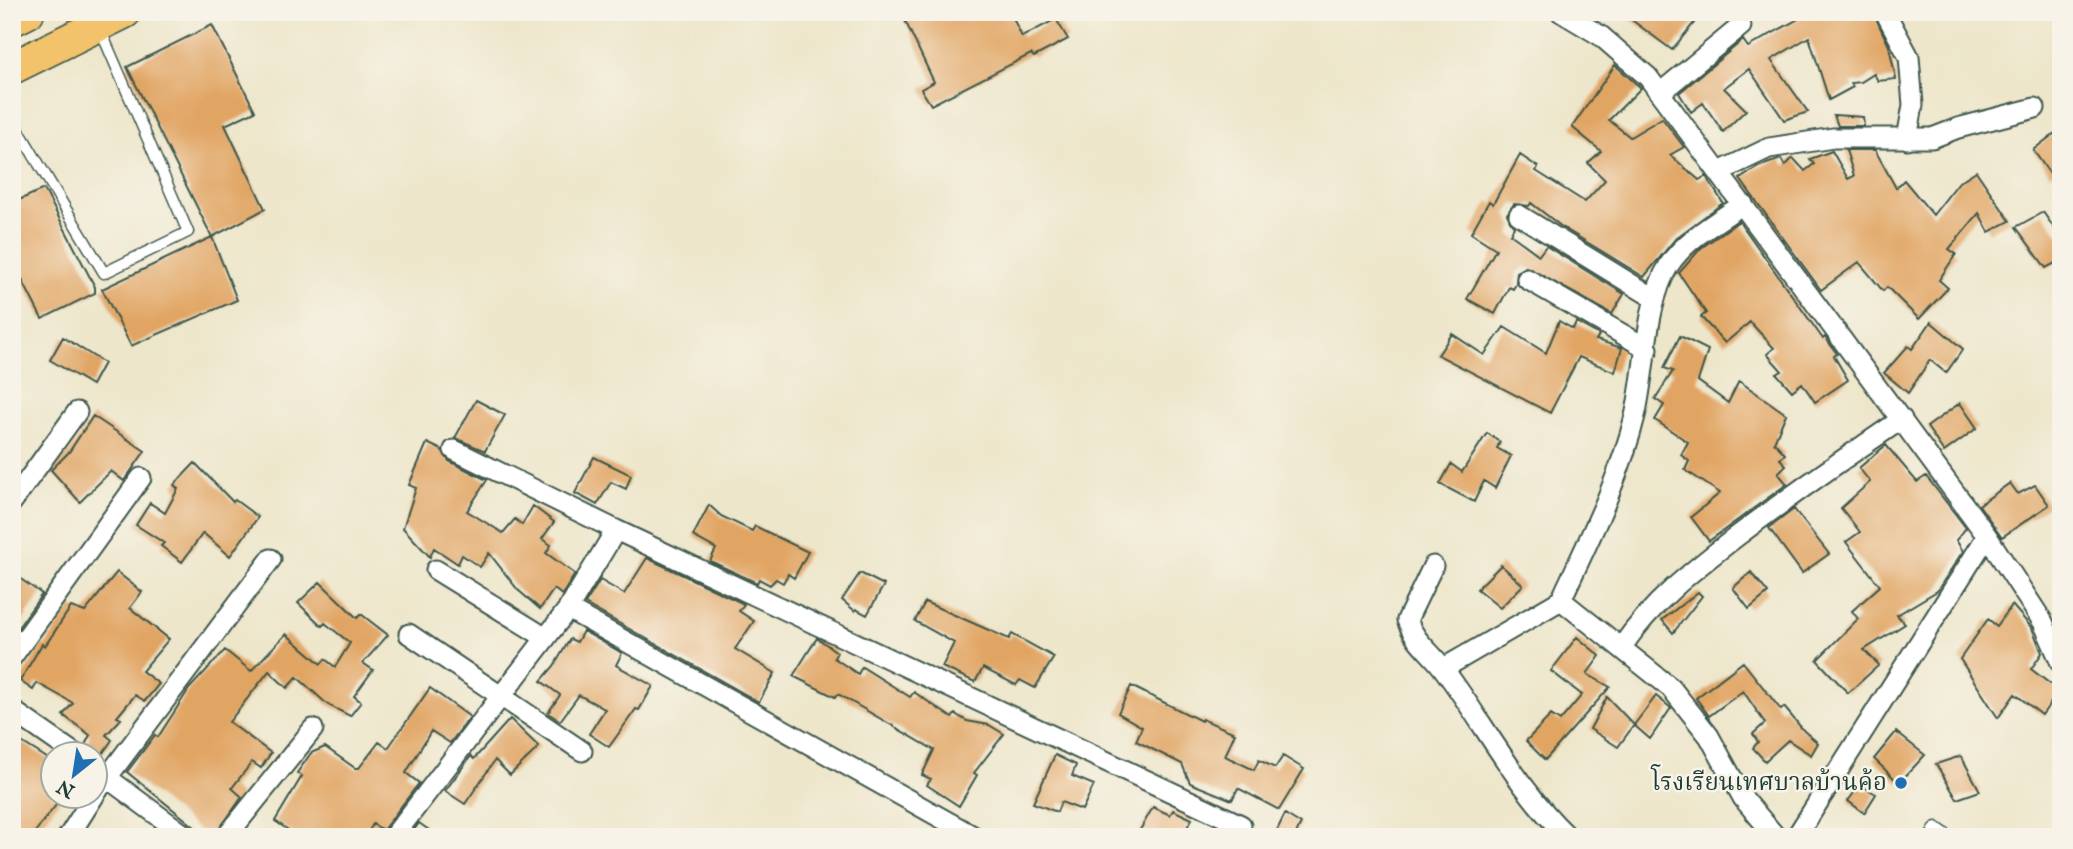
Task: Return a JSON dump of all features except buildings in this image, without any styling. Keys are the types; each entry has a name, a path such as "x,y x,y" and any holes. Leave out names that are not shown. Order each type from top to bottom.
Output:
{"main road":[{"path":"12,20 28,12"},
{"path":"12,68 112,19"}],"street":[{"path":"1561,12 1601,36 1648,77 1987,536 2043,622 2061,663"},
{"path":"1885,12 1909,57 1913,105 1907,139"},
{"path":"1660,93 1741,26"},
{"path":"1719,173 1769,148 1833,138 1932,138 2035,108"},
{"path":"1444,668 1561,600 1615,486 1635,415 1648,349 1654,298 1668,266 1683,246 1743,204"},
{"path":"1519,215 1654,298"},
{"path":"1527,279 1648,349"},
{"path":"12,502 77,412"},
{"path":"1621,648 1643,615 1669,589 1795,492 1902,419"},
{"path":"454,450 617,530 1241,825"},
{"path":"12,657 141,478"},
{"path":"393,837 568,609 617,530"},
{"path":"1796,837 1987,536"},
{"path":"108,762 271,559"},
{"path":"1433,566 1407,620 1414,639 1444,668 1543,813 1568,837"},
{"path":"436,570 546,638"},
{"path":"1561,600 1671,688 1709,736 1744,798 1776,837"},
{"path":"568,609 975,837"},
{"path":"409,634 582,751"},
{"path":"12,710 55,740"},
{"path":"226,837 313,729"},
{"path":"108,778 187,837"},
{"path":"68,837 85,810"}],"lane":[{"path":"12,119 104,273 188,232 112,19"},
{"path":"1930,837 1936,827 1950,837"}],"place":[{"name":"โรงเรียนเทศบาลบ้านค้อ","path":"1901,783"}]}
